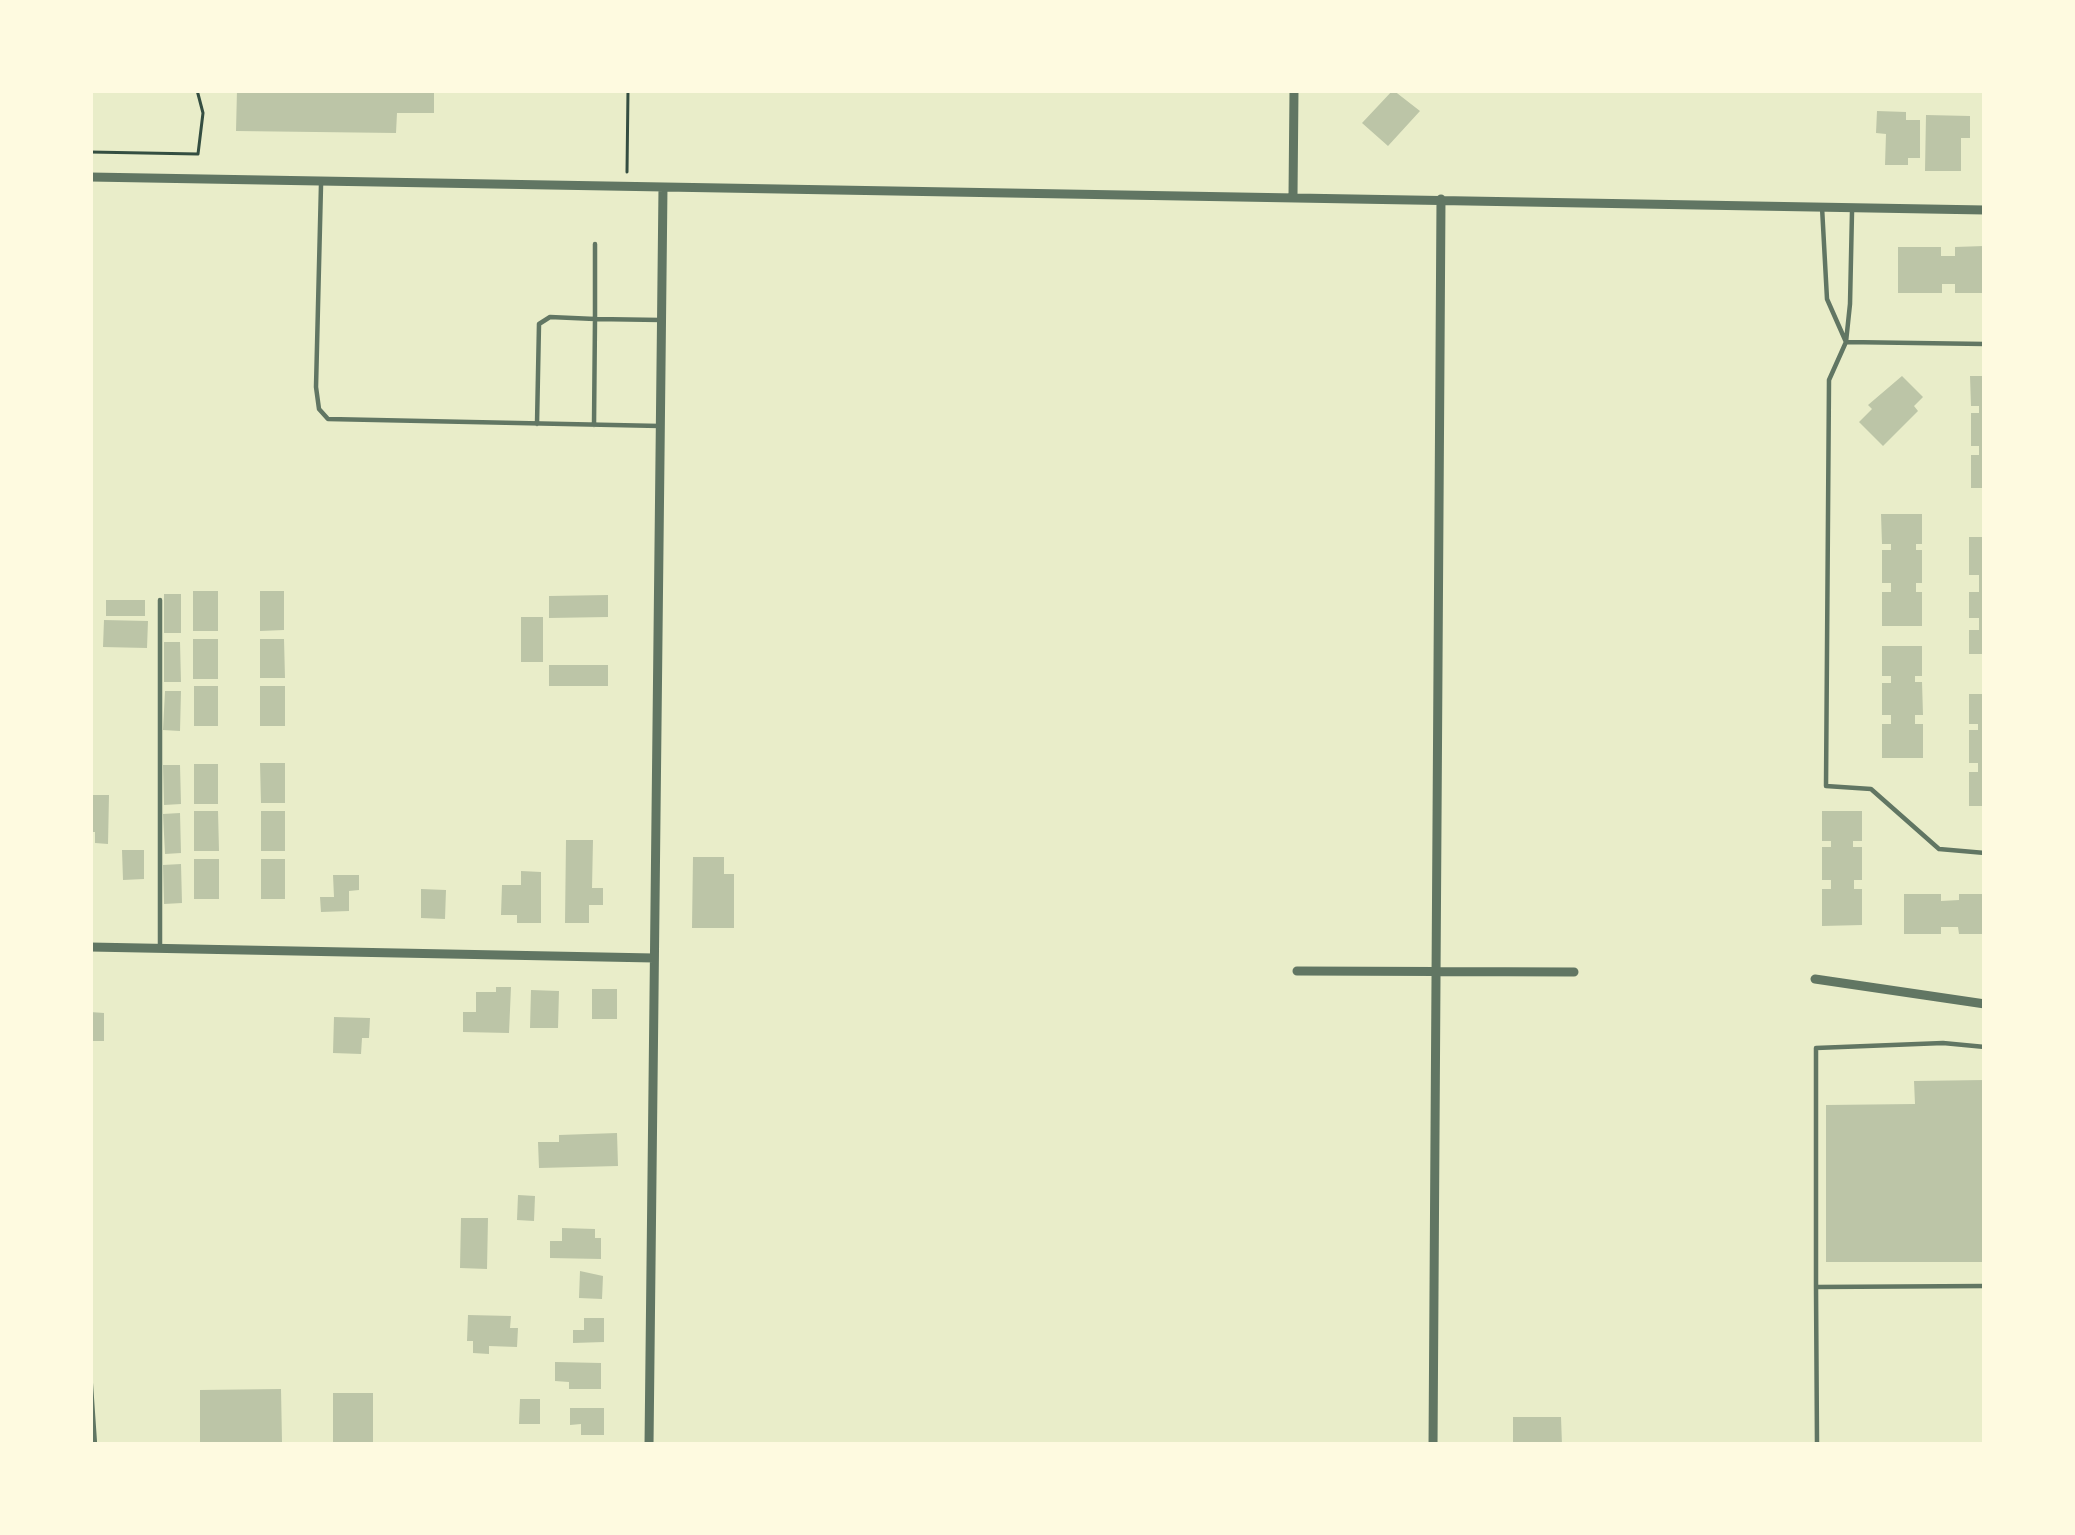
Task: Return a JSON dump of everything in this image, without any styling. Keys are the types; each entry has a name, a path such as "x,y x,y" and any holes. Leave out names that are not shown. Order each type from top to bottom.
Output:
{"street":[{"path":"1293,196 1294,90"},
{"path":"90,177 1985,210"},
{"path":"650,1445 663,188"},
{"path":"1433,1445 1441,199"},
{"path":"90,947 654,958"},
{"path":"1297,971 1574,972"},
{"path":"1815,980 1985,1004"}],"lane":[{"path":"321,182 319,410 328,419 660,426"},
{"path":"1822,207 1827,299 1846,342"},
{"path":"1852,207 1846,342 1829,380 1826,786 1871,789 1939,849 1985,853"},
{"path":"594,425 595,244"},
{"path":"537,424 539,324 550,317 661,320"},
{"path":"1846,342 1985,344"},
{"path":"160,601 160,949"},
{"path":"1817,1445 1816,1048 1943,1043 1985,1047"},
{"path":"1816,1287 1985,1286"},
{"path":"90,1372 94,1445"}],"path":[{"path":"90,152 198,154 203,113 197,90"},
{"path":"627,187 628,90"}],"building":[{"path":"237,90 434,90 434,113 397,113 396,133 236,131"},
{"path":"1393,90 1420,111 1388,146 1362,123"},
{"path":"1877,111 1906,112 1906,120 1920,120 1920,158 1908,158 1908,165 1885,165 1886,134 1876,133"},
{"path":"1926,115 1970,116 1970,138 1961,138 1961,171 1925,171"},
{"path":"1984,246 1984,293 1955,293 1955,284 1942,284 1942,293 1898,293 1898,247 1941,247 1941,256 1955,256 1955,247"},
{"path":"1902,376 1923,397 1914,406 1918,411 1883,446 1859,422 1872,409 1868,405"},
{"path":"1970,376 1985,376 1985,488 1971,488 1971,455 1979,455 1979,446 1971,446 1971,413 1979,413 1979,406 1971,406"},
{"path":"1881,514 1922,514 1922,544 1916,544 1916,550 1922,550 1922,583 1916,583 1916,592 1922,592 1922,626 1882,626 1882,592 1891,592 1891,583 1882,583 1882,550 1891,550 1891,544 1882,544"},
{"path":"1969,537 1985,537 1985,654 1969,654 1969,630 1979,630 1979,618 1969,618 1969,592 1979,592 1979,575 1969,575"},
{"path":"193,591 218,591 218,631 193,631"},
{"path":"260,591 284,591 284,630 260,631"},
{"path":"164,594 181,594 181,633 164,633"},
{"path":"608,595 608,617 549,618 549,596"},
{"path":"106,600 145,600 145,616 106,616"},
{"path":"521,617 543,617 543,662 521,662"},
{"path":"104,620 148,621 147,648 103,647"},
{"path":"193,639 218,639 218,679 193,679"},
{"path":"260,639 284,639 285,678 260,678"},
{"path":"164,642 180,642 181,682 164,682"},
{"path":"1882,646 1922,646 1922,676 1915,676 1915,682 1922,682 1923,715 1915,715 1915,724 1923,724 1923,758 1882,758 1882,724 1891,724 1891,715 1882,715 1882,683 1891,683 1891,676 1882,676"},
{"path":"549,665 608,665 608,686 549,686"},
{"path":"194,686 218,686 218,726 194,726"},
{"path":"260,686 285,686 285,726 260,726"},
{"path":"165,691 181,691 180,731 163,730"},
{"path":"1969,694 1985,694 1985,806 1969,806 1969,772 1978,772 1978,763 1969,763 1969,730 1978,730 1978,724 1969,724"},
{"path":"260,763 285,763 285,803 261,803"},
{"path":"194,764 218,764 218,804 194,804"},
{"path":"163,765 180,765 181,804 164,805"},
{"path":"90,795 109,795 108,844 95,843 95,832 90,832"},
{"path":"194,811 218,811 219,851 194,851"},
{"path":"261,811 285,811 285,851 261,851"},
{"path":"1822,811 1862,811 1862,841 1853,841 1853,847 1862,847 1862,880 1854,880 1854,889 1862,889 1862,925 1822,926 1822,889 1831,889 1831,880 1822,880 1822,847 1831,847 1831,841 1822,841"},
{"path":"180,813 181,853 165,854 163,814"},
{"path":"566,840 593,840 592,888 603,888 603,905 589,905 589,923 565,923"},
{"path":"122,850 144,850 144,879 123,880"},
{"path":"693,857 724,857 724,874 734,874 734,928 692,928"},
{"path":"194,859 219,859 219,899 194,899"},
{"path":"261,859 285,859 285,899 261,899"},
{"path":"181,864 182,903 164,904 163,865"},
{"path":"521,871 541,872 541,923 517,923 517,915 501,915 502,885 521,885"},
{"path":"333,875 359,875 359,890 349,891 349,911 321,912 320,897 334,897"},
{"path":"421,889 446,890 445,919 421,918"},
{"path":"1904,894 1941,894 1941,901 1959,900 1959,894 1984,894 1984,934 1959,934 1958,927 1941,927 1941,934 1904,934"},
{"path":"496,987 511,987 509,1033 463,1032 463,1012 476,1012 476,992 496,992"},
{"path":"592,989 617,989 617,1019 592,1019"},
{"path":"531,990 559,991 558,1028 530,1028"},
{"path":"90,1012 104,1013 104,1041 90,1041"},
{"path":"334,1017 370,1018 369,1038 362,1038 361,1054 333,1053"},
{"path":"1985,1080 1985,1262 1826,1262 1826,1105 1915,1104 1914,1081"},
{"path":"617,1133 618,1166 539,1168 538,1142 559,1142 559,1135"},
{"path":"518,1195 535,1196 534,1221 517,1220"},
{"path":"461,1218 488,1218 487,1269 460,1268"},
{"path":"562,1228 595,1229 595,1238 601,1238 601,1259 550,1258 550,1241 562,1241"},
{"path":"580,1271 603,1276 602,1299 579,1298"},
{"path":"468,1315 511,1316 510,1328 518,1328 517,1347 489,1346 489,1354 473,1353 473,1341 467,1341"},
{"path":"584,1318 604,1318 604,1342 573,1343 573,1330 584,1330"},
{"path":"555,1362 601,1363 601,1389 569,1389 569,1382 555,1381"},
{"path":"281,1389 282,1442 200,1442 200,1390"},
{"path":"333,1393 373,1393 373,1445 333,1445"},
{"path":"520,1399 540,1399 540,1424 519,1424"},
{"path":"570,1408 604,1408 604,1435 581,1435 581,1424 570,1425"},
{"path":"1513,1417 1561,1417 1562,1445 1513,1445"}]}
